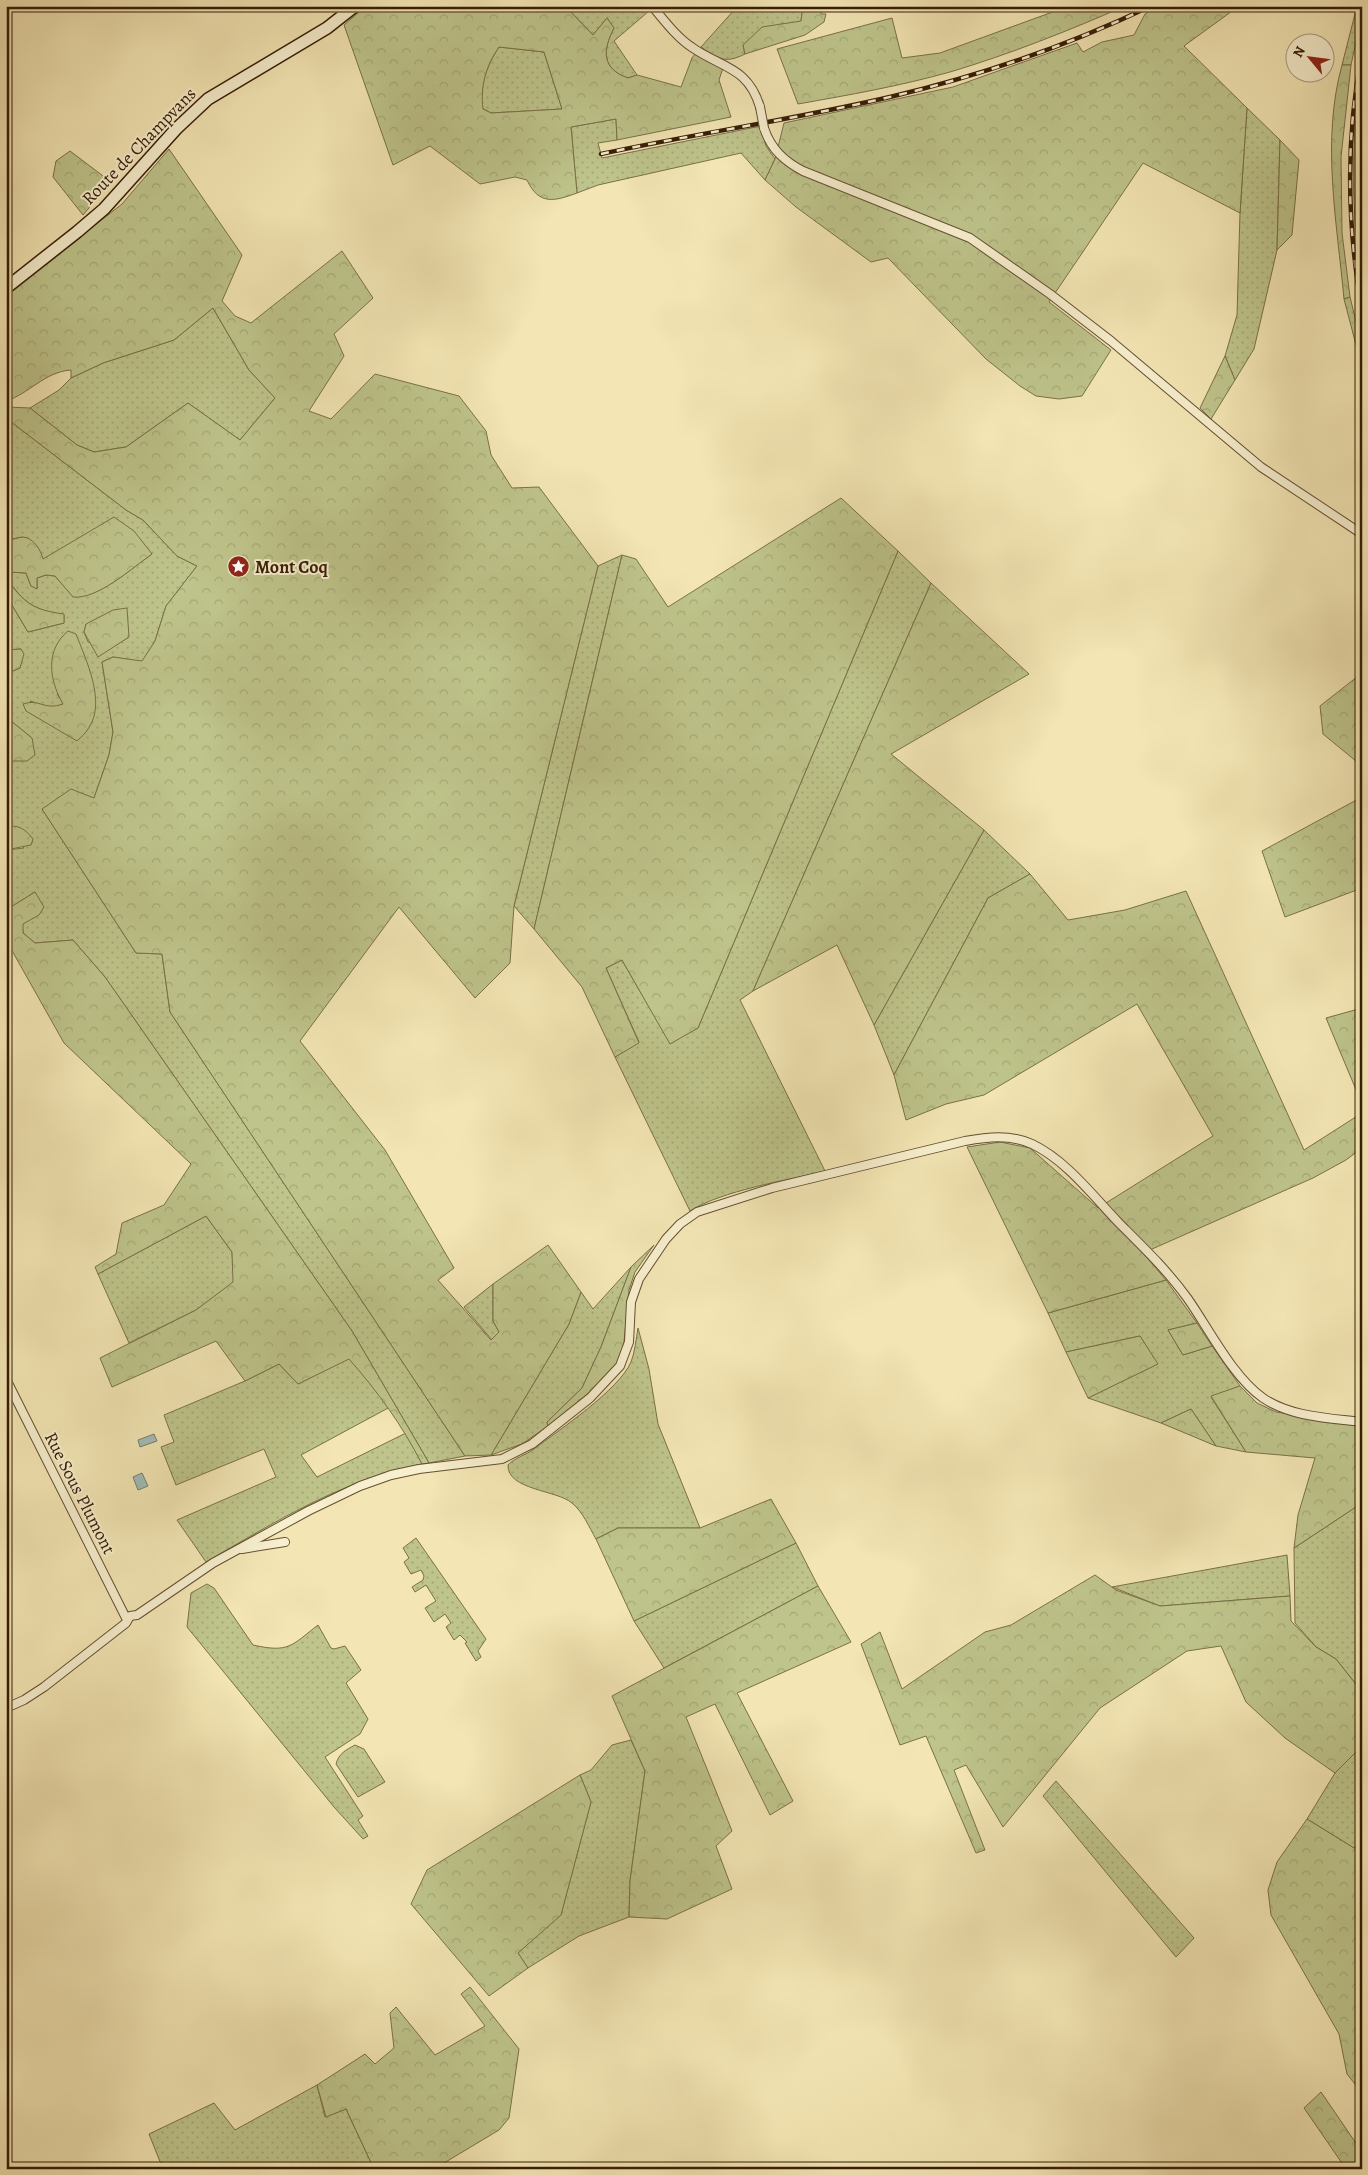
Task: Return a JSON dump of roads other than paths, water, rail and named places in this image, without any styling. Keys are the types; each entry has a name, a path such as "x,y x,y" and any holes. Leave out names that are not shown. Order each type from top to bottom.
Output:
{"main road":[{"name":"Route de Champvans","path":"6,288 77,232 104,208 176,129 208,99 327,28 355,6"}],"street":[{"path":"652,6 692,48 730,67 751,86 760,107 764,128 771,144 783,158 803,171 829,183 970,238 1050,294 1111,341 1261,468 1362,534"},
{"path":"6,1708 24,1700 44,1687 111,1636 130,1616 144,1611 190,1577 308,1511 374,1481 420,1469 502,1458 532,1444 590,1398 620,1366 629,1342 631,1302 638,1279 680,1224 697,1212 772,1188 984,1138 1016,1138 1032,1144 1045,1152 1078,1180 1170,1275 1235,1370 1258,1394 1274,1404 1296,1412 1362,1422"},
{"name":"Rue Sous Plumont","path":"6,1379 127,1620"},
{"path":"238,1549 285,1542"}],"water":[{"path":"154,1434 157,1441 140,1447 138,1440"},
{"path":"142,1473 148,1486 138,1490 133,1477"}],"railway":[{"path":"601,154 821,112 927,88 1025,58 1089,34 1151,6"},
{"path":"1362,53 1353,118 1350,182 1353,247 1362,311"}],"place":[{"name":"Mont Coq","path":"239,567"}]}
